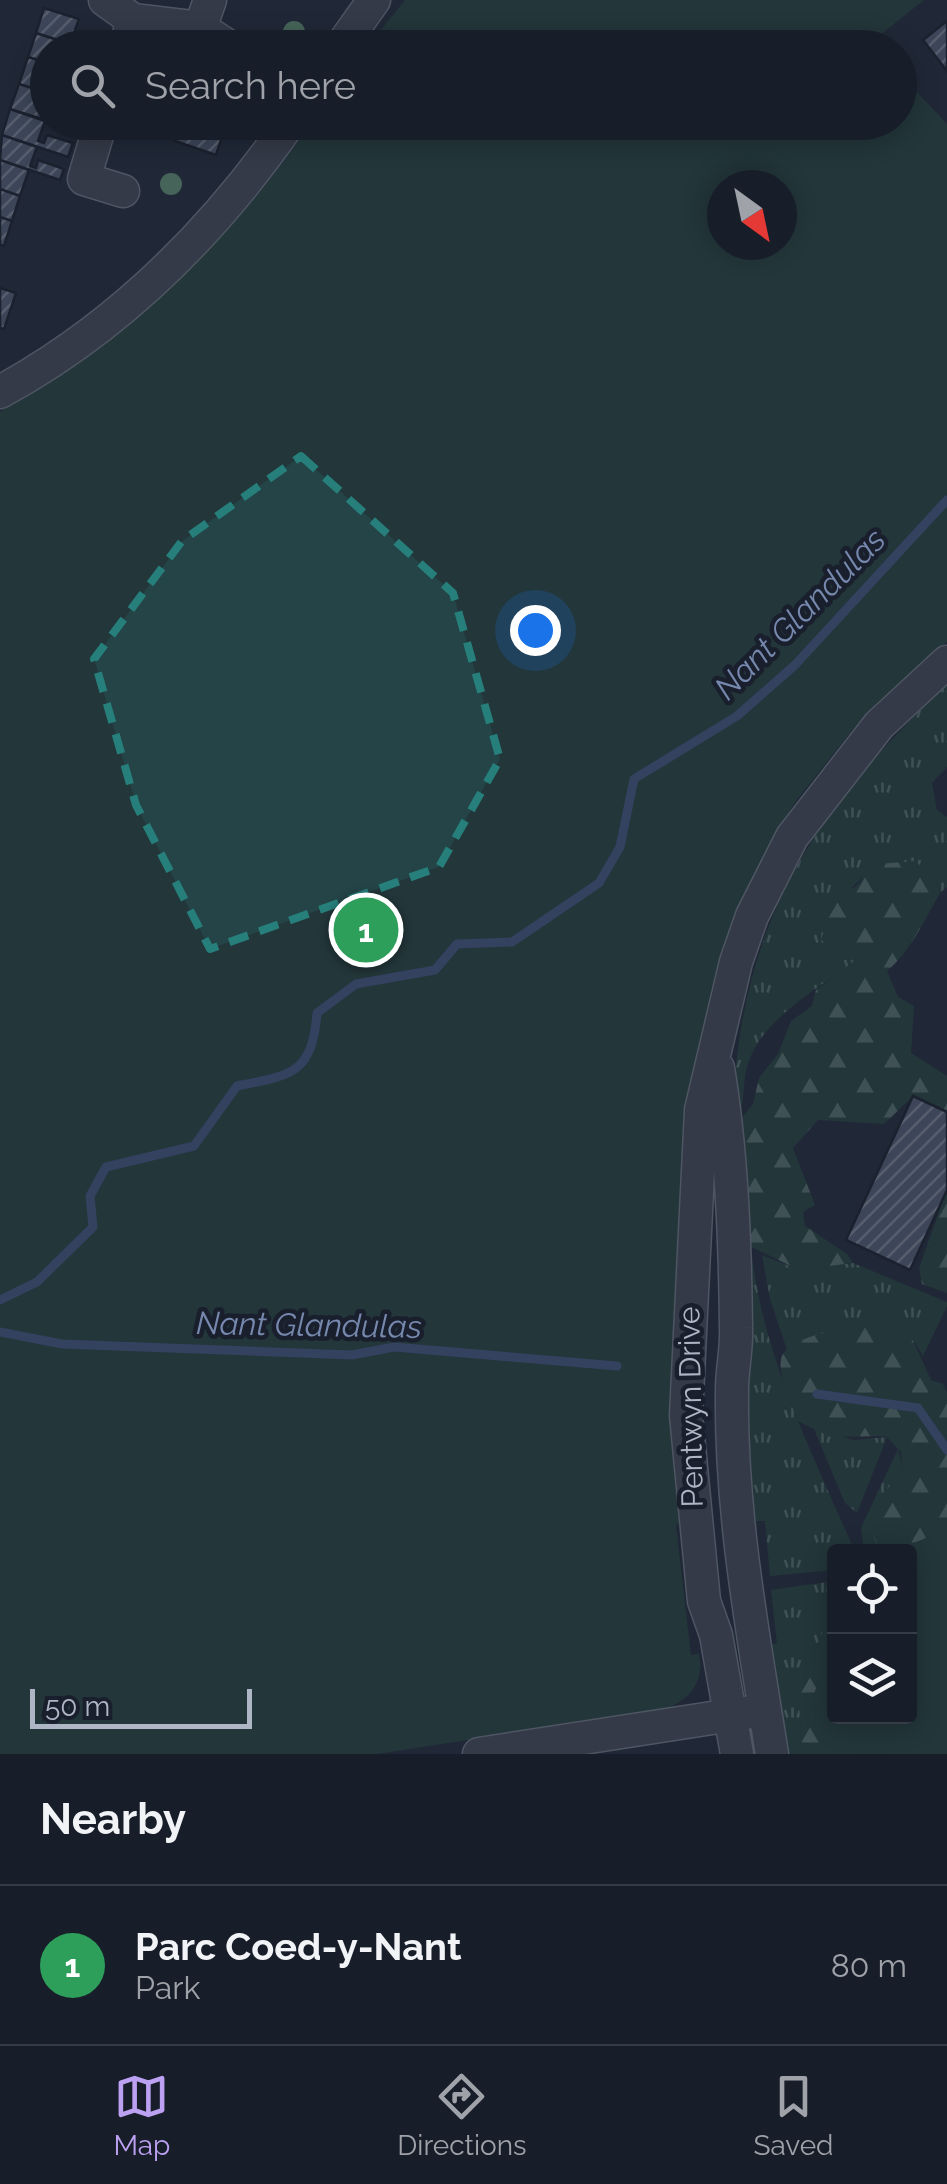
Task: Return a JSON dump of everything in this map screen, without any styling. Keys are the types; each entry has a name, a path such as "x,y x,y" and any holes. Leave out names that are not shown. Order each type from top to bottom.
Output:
{"street":[{"path":"105,0 126,30"},
{"path":"353,30 374,0"},
{"path":"144,30 205,14"},
{"path":"96,140 84,179 123,191"},
{"path":"0,392 100,328 192,246 245,188 278,140"},
{"name":"Pentwyn Drive","path":"737,1754 716,1635 704,1602 686,1415 701,1110 747,931 792,836 879,725 947,662"},
{"name":"Pentwyn Drive","path":"716,1059 725,1111 737,1332 732,1389 740,1504 753,1655 772,1754"},
{"path":"479,1754 765,1710"}],"highlighted area":[{"path":"301,456 453,593 500,759 439,867 210,949 136,805 94,659 182,541"}],"green space":[{"path":"405,0 924,0 886,30 381,30"},
{"path":"917,92 947,124 947,642 854,728 796,801 775,835 723,953 682,1523 676,1525 691,1655 699,1654 700,1674 687,1696 663,1710 377,1754 0,1754 0,412 165,293 266,185 299,140 917,140"},
{"path":"947,685 947,767 932,783 937,810 947,817 947,887 940,893 936,880 861,879 831,907 825,930 855,961 782,1015 759,1041 747,1065 740,1113 732,1130 747,996 788,883 854,782"},
{"path":"915,861 936,880 940,893 910,945 887,971 898,997 914,1006 911,1053 947,1076 947,1111 913,1096 884,1124 818,1120 793,1148 815,1205 803,1212 805,1226 847,1254 853,1263 799,1270 739,1241 732,1130 753,1104 759,1078 778,1054 791,1021 812,1006 816,990 854,961 821,940 831,907 878,864"},
{"path":"947,1190 947,1293 922,1284 919,1268"},
{"path":"739,1241 751,1247 765,1324 777,1362 852,1544 827,1544 827,1571 770,1576 765,1521 753,1521"},
{"path":"762,1255 799,1270 853,1263 947,1302 947,1306 923,1356 909,1334 862,1328 816,1335 787,1350 770,1299"},
{"path":"865,1325 910,1334 931,1380 943,1384 947,1393 947,1717 919,1754 803,1754 798,1689 827,1623 827,1724 917,1724 917,1544 877,1543 869,1524 876,1504 903,1468 901,1452 886,1436 830,1437 798,1421 783,1383 781,1360 785,1352 804,1339"},
{"path":"814,1429 854,1440 887,1437 857,1513 845,1503"},
{"path":"898,1449 903,1468 895,1544 863,1544 861,1528"},
{"path":"947,1529 947,1754 826,1754 822,1729 816,1729 813,1696 827,1661 827,1724 917,1724 917,1544 912,1544"},
{"path":"827,1582 827,1623 798,1689 803,1754 785,1754 768,1646 777,1643 771,1590"}],"building":[{"path":"44,8 79,19 75,30 37,30"},
{"path":"947,21 947,71 923,40"},
{"path":"28,57 30,58 30,87 19,84"},
{"path":"19,84 30,87 30,115 10,109"},
{"path":"10,109 30,116 30,140 73,143 68,157 2,135"},
{"path":"2,135 37,147 30,166 36,168 38,160 64,169 60,180 0,160"},
{"path":"175,140 221,140 216,155"},
{"path":"0,160 29,170 20,196 0,189"},
{"path":"0,189 20,196 12,221 0,217"},
{"path":"0,217 12,221 4,246 0,245"},
{"path":"0,288 16,293 4,329 0,328"},
{"path":"913,1096 947,1112 947,1190 910,1270 846,1240"}],"waterway":[{"name":"Nant Glandulas","path":"0,1300 37,1282 93,1227 90,1196 106,1167 194,1146 237,1086 272,1079 296,1068 310,1049 317,1013 356,984 435,970 457,944 512,942 599,883 620,847 634,779 737,716 795,665 947,500"},
{"name":"Nant Glandulas","path":"0,1332 62,1344 352,1355 394,1347 617,1366"},
{"name":"Nant Glandulas","path":"817,1394 918,1408 947,1450"}],"place":[{"name":"Parc Coed-y-Nant","path":"366,930"}]}
